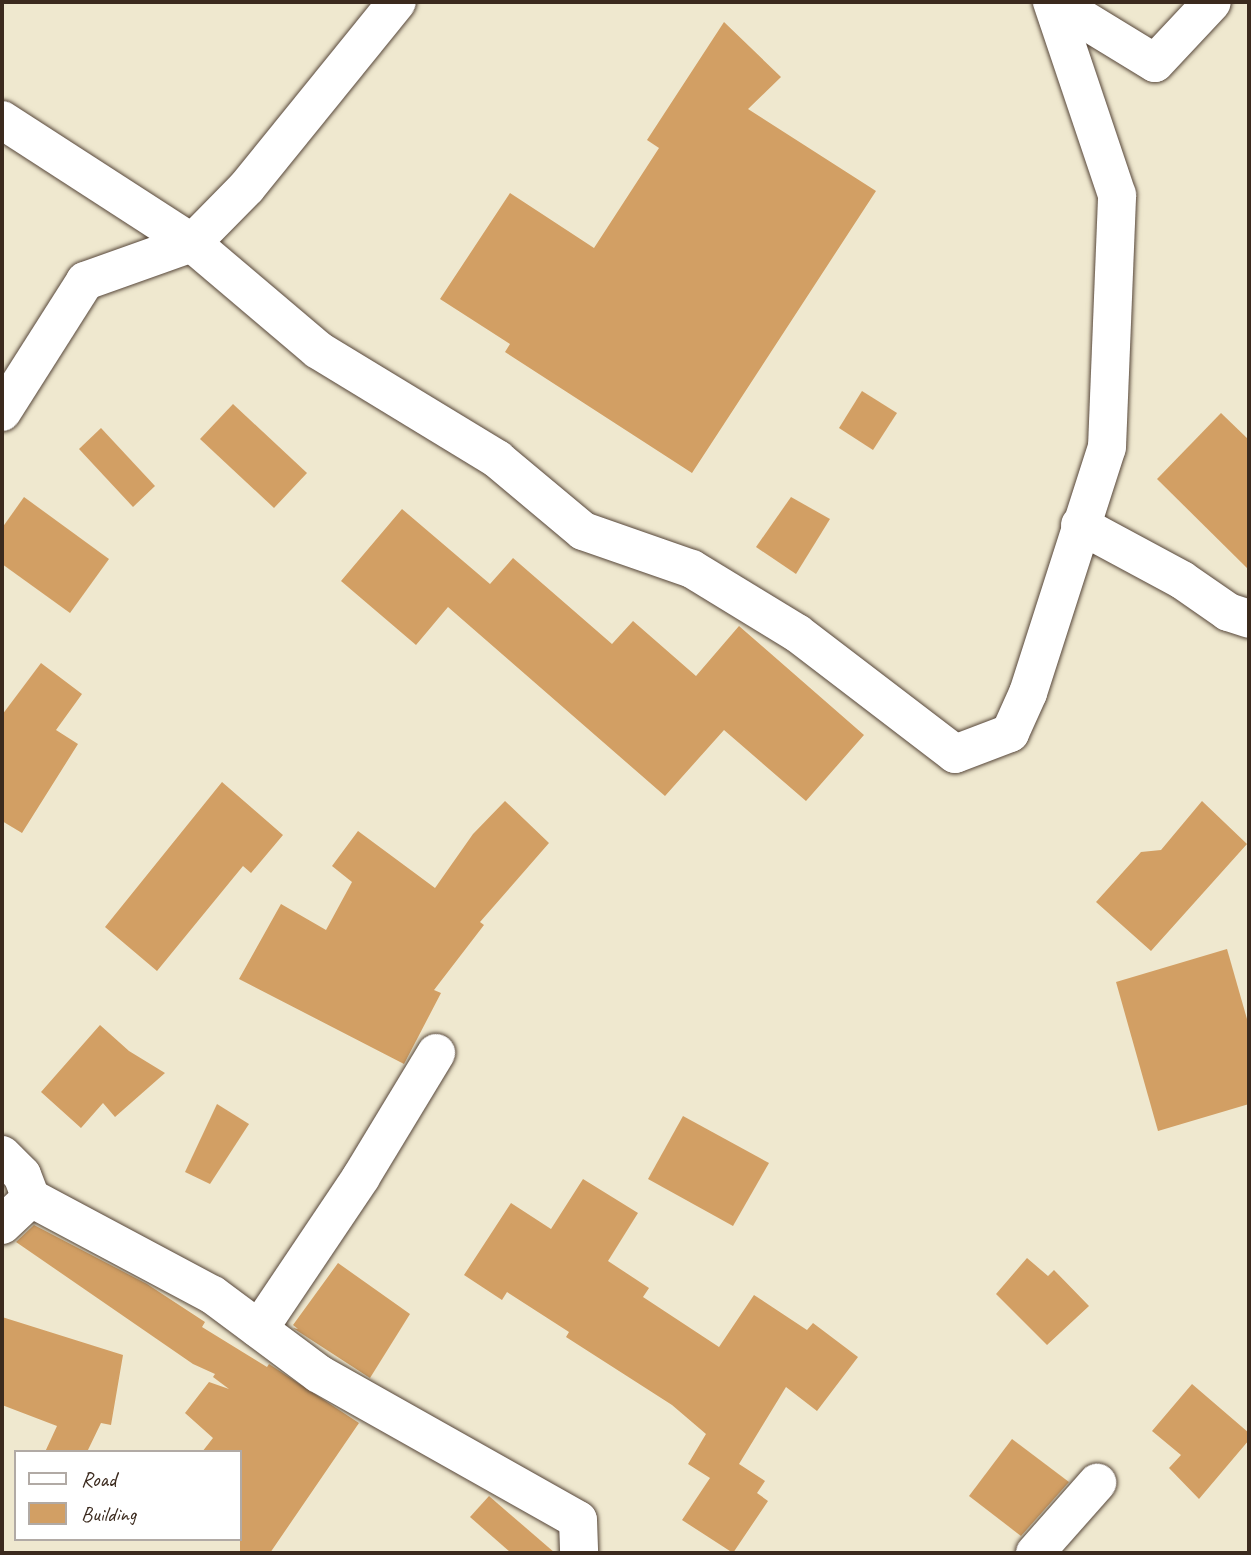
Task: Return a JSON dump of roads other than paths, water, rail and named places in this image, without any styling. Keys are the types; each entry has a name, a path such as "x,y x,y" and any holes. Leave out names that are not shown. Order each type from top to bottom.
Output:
{"street":[{"path":"2,412 85,281 192,243 247,187 397,2"},
{"path":"2,120 192,243 318,349 497,458 583,531 692,569 716,583 797,633 955,754 1010,733 1028,693 1107,447 1117,195 1054,2"},
{"path":"1054,2 1155,63 1212,2"},
{"path":"1080,525 1182,580 1228,612 1249,619"},
{"path":"259,1329 361,1177 436,1053"},
{"path":"2,1155 22,1175 32,1198 213,1296 320,1374 578,1520 579,1553"},
{"path":"2,1225 32,1198"},
{"path":"1035,1553 1097,1483"}]}
